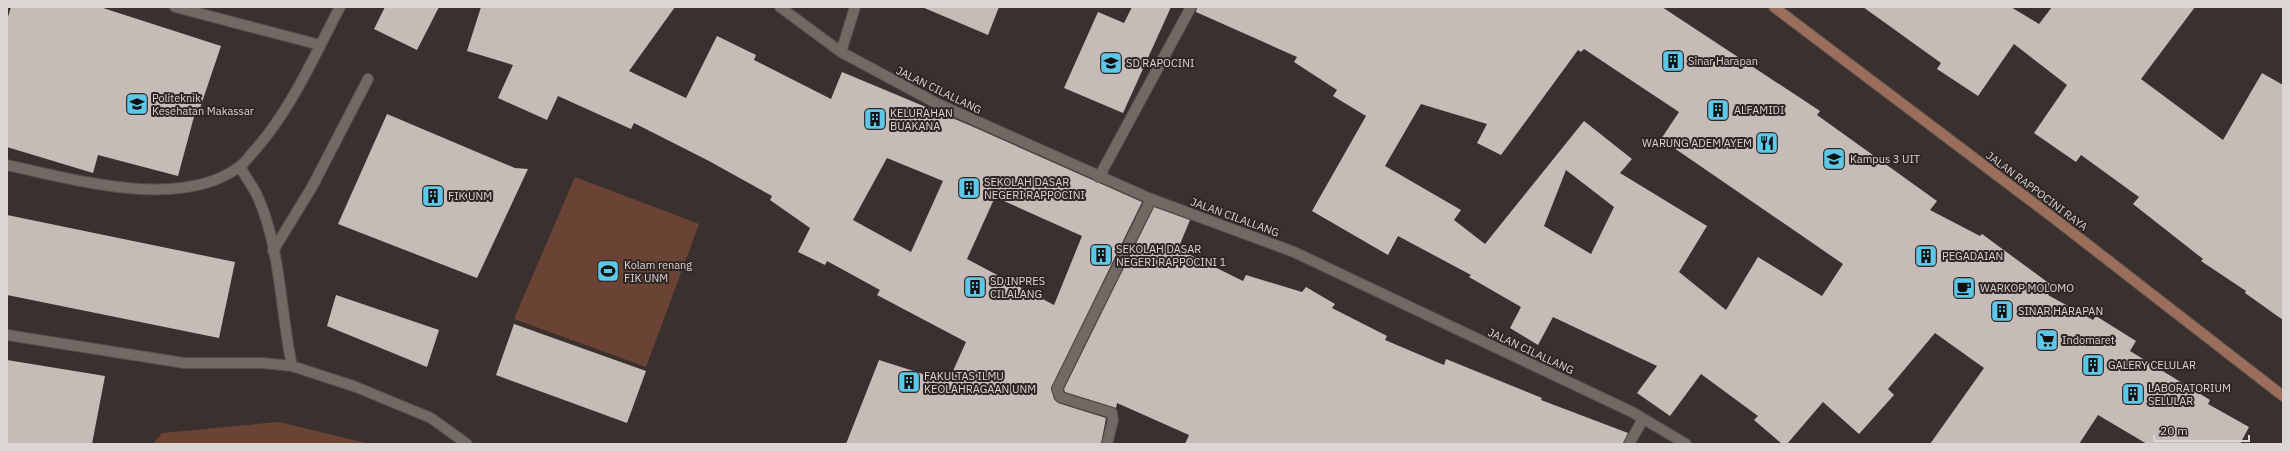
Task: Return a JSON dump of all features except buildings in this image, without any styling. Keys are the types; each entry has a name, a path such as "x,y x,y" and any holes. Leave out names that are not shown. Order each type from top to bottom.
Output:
{"main road":[{"name":"JALAN RAPPOCINI RAYA","path":"1774,7 2057,221 2283,396"}],"street":[{"path":"175,7 320,45"},
{"path":"7,165 82,181 141,189 194,187 214,182 240,167 271,132 340,7"},
{"name":"JALAN CILALLANG","path":"780,7 842,52 873,71 936,103 1151,199 1294,252 1643,419 1686,444"},
{"path":"842,52 856,7"},
{"path":"1099,177 1191,7"},
{"path":"273,251 312,187 368,79"},
{"path":"240,167 256,193 265,219 273,251 292,366"},
{"path":"1107,444 1113,420 1112,412 1060,397 1058,389 1151,199"},
{"path":"7,335 184,363 263,363 292,366 356,387 431,418 467,444"},
{"path":"1629,444 1643,419"}],"shaded area":[{"name":"Kolam renang FIK UNM","path":"575,177 699,224 646,367 514,319"},
{"path":"279,422 370,444 153,444 162,433"}],"place":[{"name":"Sinar Harapan","path":"1673,61"},
{"name":"SD RAPOCINI","path":"1111,63"},
{"name":"Politeknik Kesehatan Makassar","path":"137,104"},
{"name":"ALFAMIDI","path":"1718,110"},
{"name":"KELURAHAN BUAKANA","path":"875,119"},
{"name":"WARUNG ADEM AYEM","path":"1767,143"},
{"name":"Kampus 3 UIT","path":"1834,159"},
{"name":"SEKOLAH DASAR NEGERI RAPPOCINI","path":"969,188"},
{"name":"FIK UNM","path":"433,196"},
{"name":"SEKOLAH DASAR NEGERI RAPPOCINI 1","path":"1101,255"},
{"name":"PEGADAIAN","path":"1926,256"},
{"name":"Kolam renang FIK UNM","path":"608,271"},
{"name":"SD INPRES CILALANG","path":"975,287"},
{"name":"WARKOP MOLOMO","path":"1964,288"},
{"name":"SINAR HARAPAN","path":"2002,311"},
{"name":"Indomaret","path":"2047,340"},
{"name":"GALERY CELULAR","path":"2093,365"},
{"name":"FAKULTAS ILMU KEOLAHRAGAAN UNM","path":"909,382"},
{"name":"LABORATORIUM SELULAR","path":"2133,394"}]}
